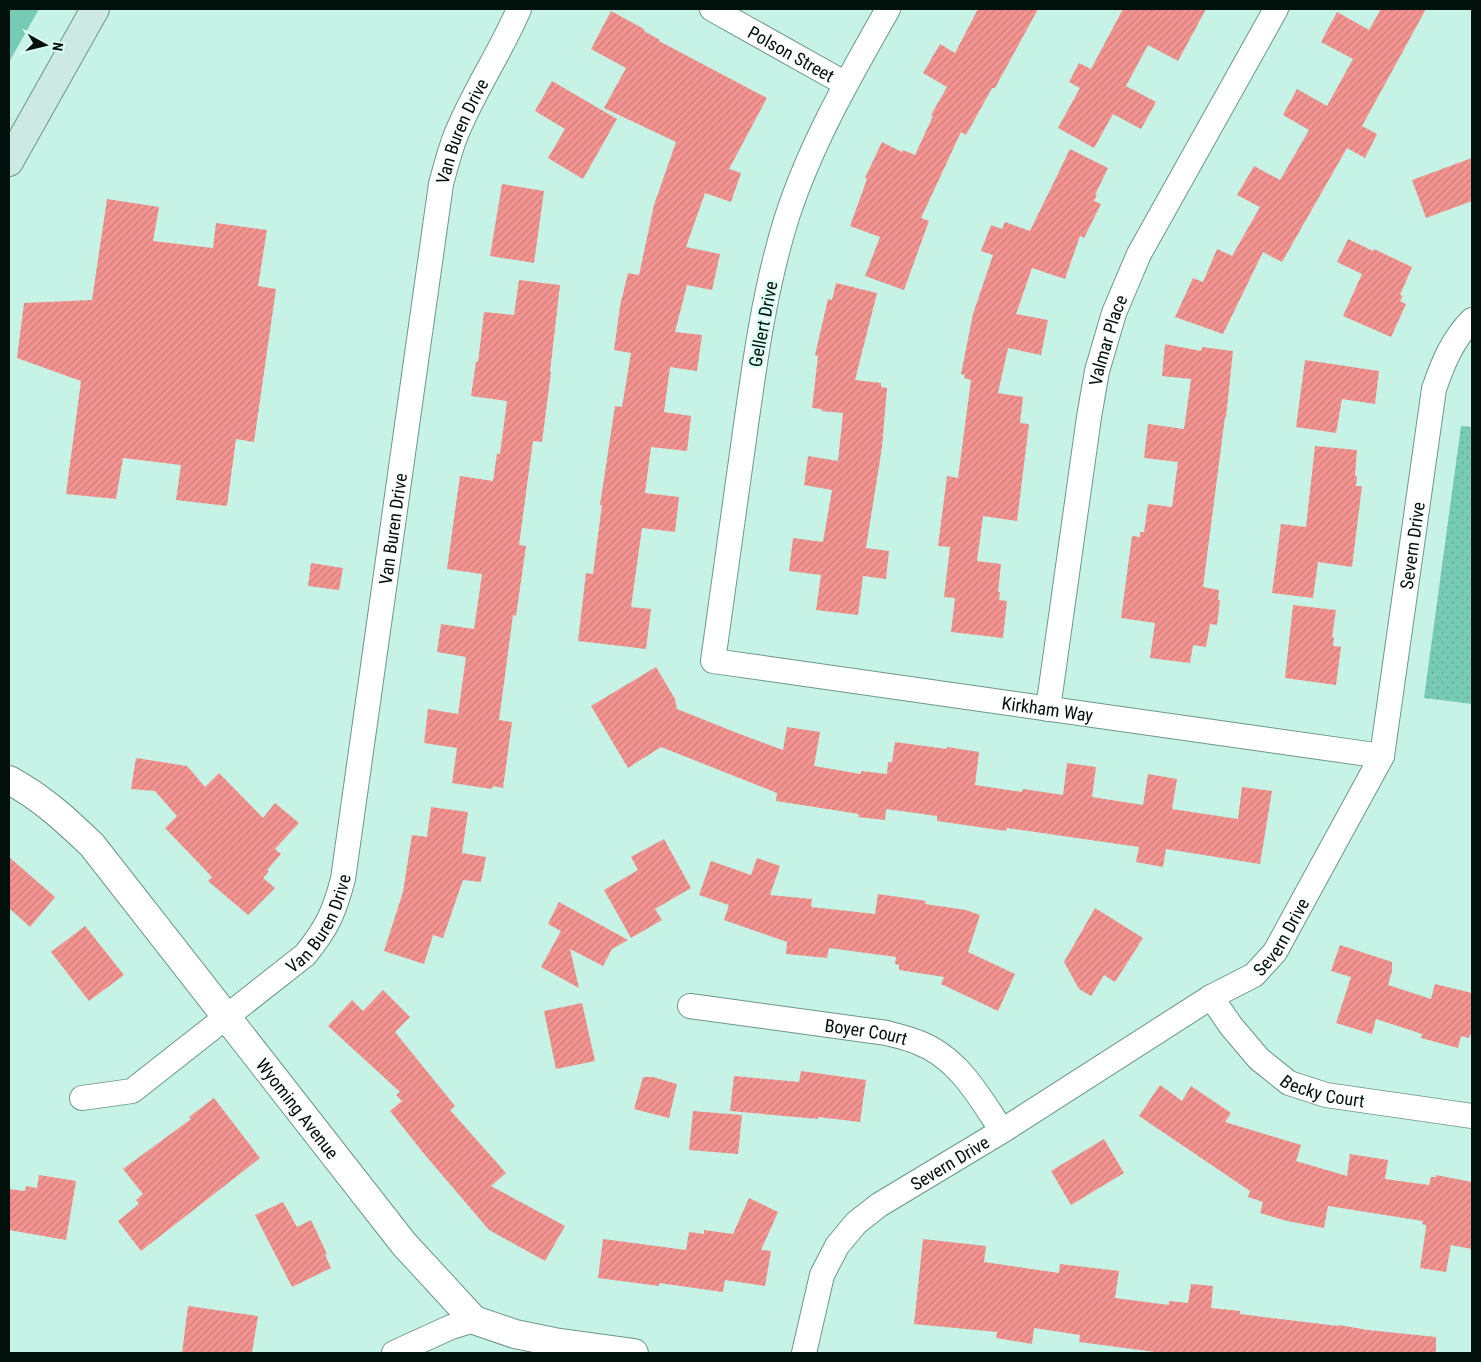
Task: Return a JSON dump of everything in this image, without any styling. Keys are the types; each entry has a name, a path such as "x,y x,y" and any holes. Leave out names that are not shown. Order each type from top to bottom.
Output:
{"main road":[{"path":"9,162 95,9"}],"street":[{"name":"Van Buren Drive","path":"82,1098 132,1091 305,955 323,932 336,906 343,879 441,184 454,140 507,37 519,9"},
{"name":"Polson Street","path":"712,9 846,84"},
{"name":"Gellert Drive","path":"713,661 757,345 768,290 787,217 813,149 846,84 888,9"},
{"name":"Valmar Place","path":"1048,708 1089,417 1098,371 1114,313 1139,254 1276,9"},
{"name":"Severn Drive","path":"804,1353 822,1275 837,1246 856,1223 879,1205 1002,1131 1212,997 1254,975 1275,952 1382,756 1434,389 1444,359 1463,329 1472,320"},
{"name":"Kirkham Way","path":"713,661 1382,756"},
{"name":"Wyoming Avenue","path":"9,780 61,815 92,845 404,1244 474,1320 515,1334 554,1342 634,1353"},
{"name":"Becky Court","path":"1212,997 1231,1026 1259,1059 1289,1083 1326,1095 1472,1116"},
{"name":"Boyer Court","path":"690,1006 887,1033 918,1042 948,1060 971,1082 1002,1131"},
{"path":"394,1353 451,1327 474,1320"}],"green space":[{"path":"9,9 39,9 9,62"},
{"path":"1461,426 1472,427 1472,704 1424,698"}],"building":[{"path":"978,9 1038,9 995,88 992,88 966,135 961,132 921,218 929,221 904,290 865,276 880,237 850,226 867,179 865,178 882,142 902,152 903,150 915,155 933,116 931,115 947,87 923,73 940,44 955,53"},
{"path":"1123,9 1206,9 1178,61 1148,45 1126,86 1156,102 1141,129 1113,114 1094,148 1058,128 1080,88 1069,82 1079,63 1091,69"},
{"path":"1381,9 1426,9 1362,126 1377,134 1365,158 1347,148 1282,262 1263,252 1223,334 1175,317 1193,278 1203,282 1217,249 1232,256 1260,207 1237,195 1254,166 1280,180 1309,130 1283,115 1297,89 1327,106 1353,59 1321,42 1337,12 1369,30"},
{"path":"611,11 644,29 644,31 659,41 767,98 729,169 741,173 731,202 705,193 686,247 720,254 712,290 687,285 675,332 702,335 697,371 670,367 664,412 691,416 687,451 651,447 645,493 679,497 675,532 642,528 631,607 651,609 646,649 578,641 586,573 593,574 602,505 600,505 615,406 622,407 631,353 614,350 620,306 628,273 639,275 654,205 676,142 604,108 626,68 591,49"},
{"path":"552,81 617,119 583,179 548,158 565,129 535,111"},
{"path":"1070,149 1108,168 1095,195 1097,195 1094,201 1101,204 1084,238 1080,236 1065,279 1032,268 1016,314 1048,320 1041,355 1008,348 998,393 1023,397 1020,423 1029,424 1017,521 983,516 977,561 1001,564 999,600 1007,601 1003,638 951,632 955,598 944,597 950,547 938,546 947,476 958,478 971,380 964,378 965,375 961,374 973,314 993,255 981,251 991,225 1002,229 1005,222 1030,231"},
{"path":"1472,158 1472,201 1426,218 1412,180"},
{"path":"502,184 544,191 534,263 490,256"},
{"path":"107,199 159,207 153,241 213,248 216,223 267,230 258,286 276,289 254,442 236,439 227,506 176,500 181,465 123,458 116,499 66,494 81,381 17,358 24,303 92,300"},
{"path":"1348,239 1412,267 1400,295 1403,296 1400,301 1406,304 1391,337 1343,316 1362,274 1337,262"},
{"path":"519,280 560,285 542,442 533,441 519,545 526,546 516,616 513,615 499,720 512,722 503,788 493,786 492,789 452,783 457,748 424,743 428,709 458,714 466,657 437,652 441,624 474,629 482,574 447,569 460,476 493,481 497,454 500,454 507,401 471,396 476,362 478,362 484,312 514,315"},
{"path":"836,283 877,293 855,380 881,383 881,387 887,388 882,447 866,548 889,551 886,579 863,576 858,615 816,610 821,575 789,571 793,538 823,542 832,490 804,485 808,456 838,461 843,413 821,411 822,409 812,408 818,356 815,355 828,299 832,300"},
{"path":"1165,344 1201,351 1202,347 1233,351 1203,587 1219,590 1218,600 1220,600 1217,625 1210,624 1206,647 1193,645 1190,663 1150,658 1155,623 1121,618 1132,536 1140,537 1140,532 1144,532 1148,504 1172,507 1178,462 1144,458 1148,424 1184,429 1191,379 1162,376"},
{"path":"1305,360 1379,371 1375,404 1342,399 1336,433 1296,427"},
{"path":"1315,446 1357,450 1356,486 1362,486 1352,567 1318,562 1313,598 1272,593 1281,524 1306,527"},
{"path":"311,563 343,568 339,590 308,586"},
{"path":"1293,605 1336,610 1332,638 1334,637 1333,646 1341,647 1336,685 1285,678"},
{"path":"656,667 675,699 677,709 737,733 783,750 787,727 820,732 814,766 861,774 861,771 887,774 888,762 892,762 895,742 947,749 947,747 979,752 975,785 1022,792 1023,789 1063,795 1067,763 1096,767 1092,797 1143,805 1148,774 1177,779 1172,809 1238,819 1242,787 1272,791 1260,864 1166,849 1163,867 1136,862 1139,847 1007,828 1006,831 937,821 937,816 886,809 885,820 858,817 859,814 776,801 777,793 661,747 628,768 591,706"},
{"path":"136,758 187,766 205,787 219,773 263,818 275,803 299,823 275,849 281,854 267,870 269,871 263,878 275,888 248,915 208,881 212,877 165,828 177,816 155,791 131,789"},
{"path":"431,807 468,812 462,853 486,857 481,882 463,880 443,938 433,935 424,964 384,951 403,892 412,835 427,837"},
{"path":"664,839 691,888 655,909 662,920 631,938 604,890 638,870 631,857"},
{"path":"9,857 55,897 30,927 9,908"},
{"path":"757,858 780,866 770,895 812,899 811,907 875,914 878,894 926,901 925,904 966,910 980,915 968,952 1015,974 998,1011 941,984 944,977 899,970 899,965 895,964 896,957 829,948 827,958 786,954 787,942 724,920 729,905 699,895 711,861 751,875"},
{"path":"559,902 628,940 612,949 603,966 570,949 579,988 541,967 561,931 548,924"},
{"path":"1095,908 1143,938 1115,982 1104,975 1091,996 1079,989 1064,962"},
{"path":"85,926 124,975 89,1001 51,952"},
{"path":"1340,945 1392,962 1392,971 1388,985 1431,999 1435,984 1472,993 1472,1035 1470,1034 1469,1038 1461,1036 1458,1048 1421,1038 1422,1034 1376,1019 1372,1034 1336,1023 1351,977 1331,971"},
{"path":"383,990 410,1017 395,1032 455,1106 450,1110 506,1173 491,1186 565,1226 545,1261 489,1230 390,1111 402,1101 396,1095 400,1092 328,1026 352,1000 363,1011"},
{"path":"582,1003 595,1061 556,1069 544,1011"},
{"path":"801,1071 866,1080 860,1122 730,1111 734,1076 799,1082"},
{"path":"643,1077 653,1077 677,1084 669,1118 634,1109"},
{"path":"1160,1085 1182,1101 1191,1086 1231,1113 1225,1122 1301,1145 1296,1161 1347,1176 1350,1154 1388,1160 1385,1179 1429,1185 1431,1177 1436,1177 1436,1175 1472,1182 1472,1249 1451,1245 1446,1272 1420,1268 1426,1228 1426,1225 1422,1224 1423,1221 1328,1206 1324,1228 1287,1221 1260,1213 1263,1202 1248,1197 1250,1191 1139,1116"},
{"path":"214,1098 260,1158 141,1251 118,1221 139,1204 136,1200 143,1194 123,1169 191,1119 189,1117"},
{"path":"693,1111 742,1115 738,1154 689,1150"},
{"path":"1104,1139 1124,1173 1071,1205 1051,1171"},
{"path":"39,1175 76,1181 66,1240 9,1230 9,1189 25,1191 26,1186 37,1188"},
{"path":"749,1198 778,1212 761,1250 771,1251 765,1286 725,1280 723,1292 659,1283 659,1286 598,1278 603,1239 686,1250 689,1232 704,1234 704,1230 733,1234"},
{"path":"283,1202 297,1227 311,1220 327,1254 325,1255 331,1268 292,1287 255,1215"},
{"path":"923,1239 986,1246 984,1262 1059,1273 1060,1264 1119,1271 1115,1298 1169,1305 1169,1301 1188,1303 1191,1284 1213,1286 1211,1308 1240,1311 1240,1314 1436,1337 1436,1353 1163,1353 1079,1342 1080,1335 1034,1328 1032,1344 996,1338 997,1332 914,1324"},
{"path":"188,1306 258,1316 252,1353 182,1353"}]}
